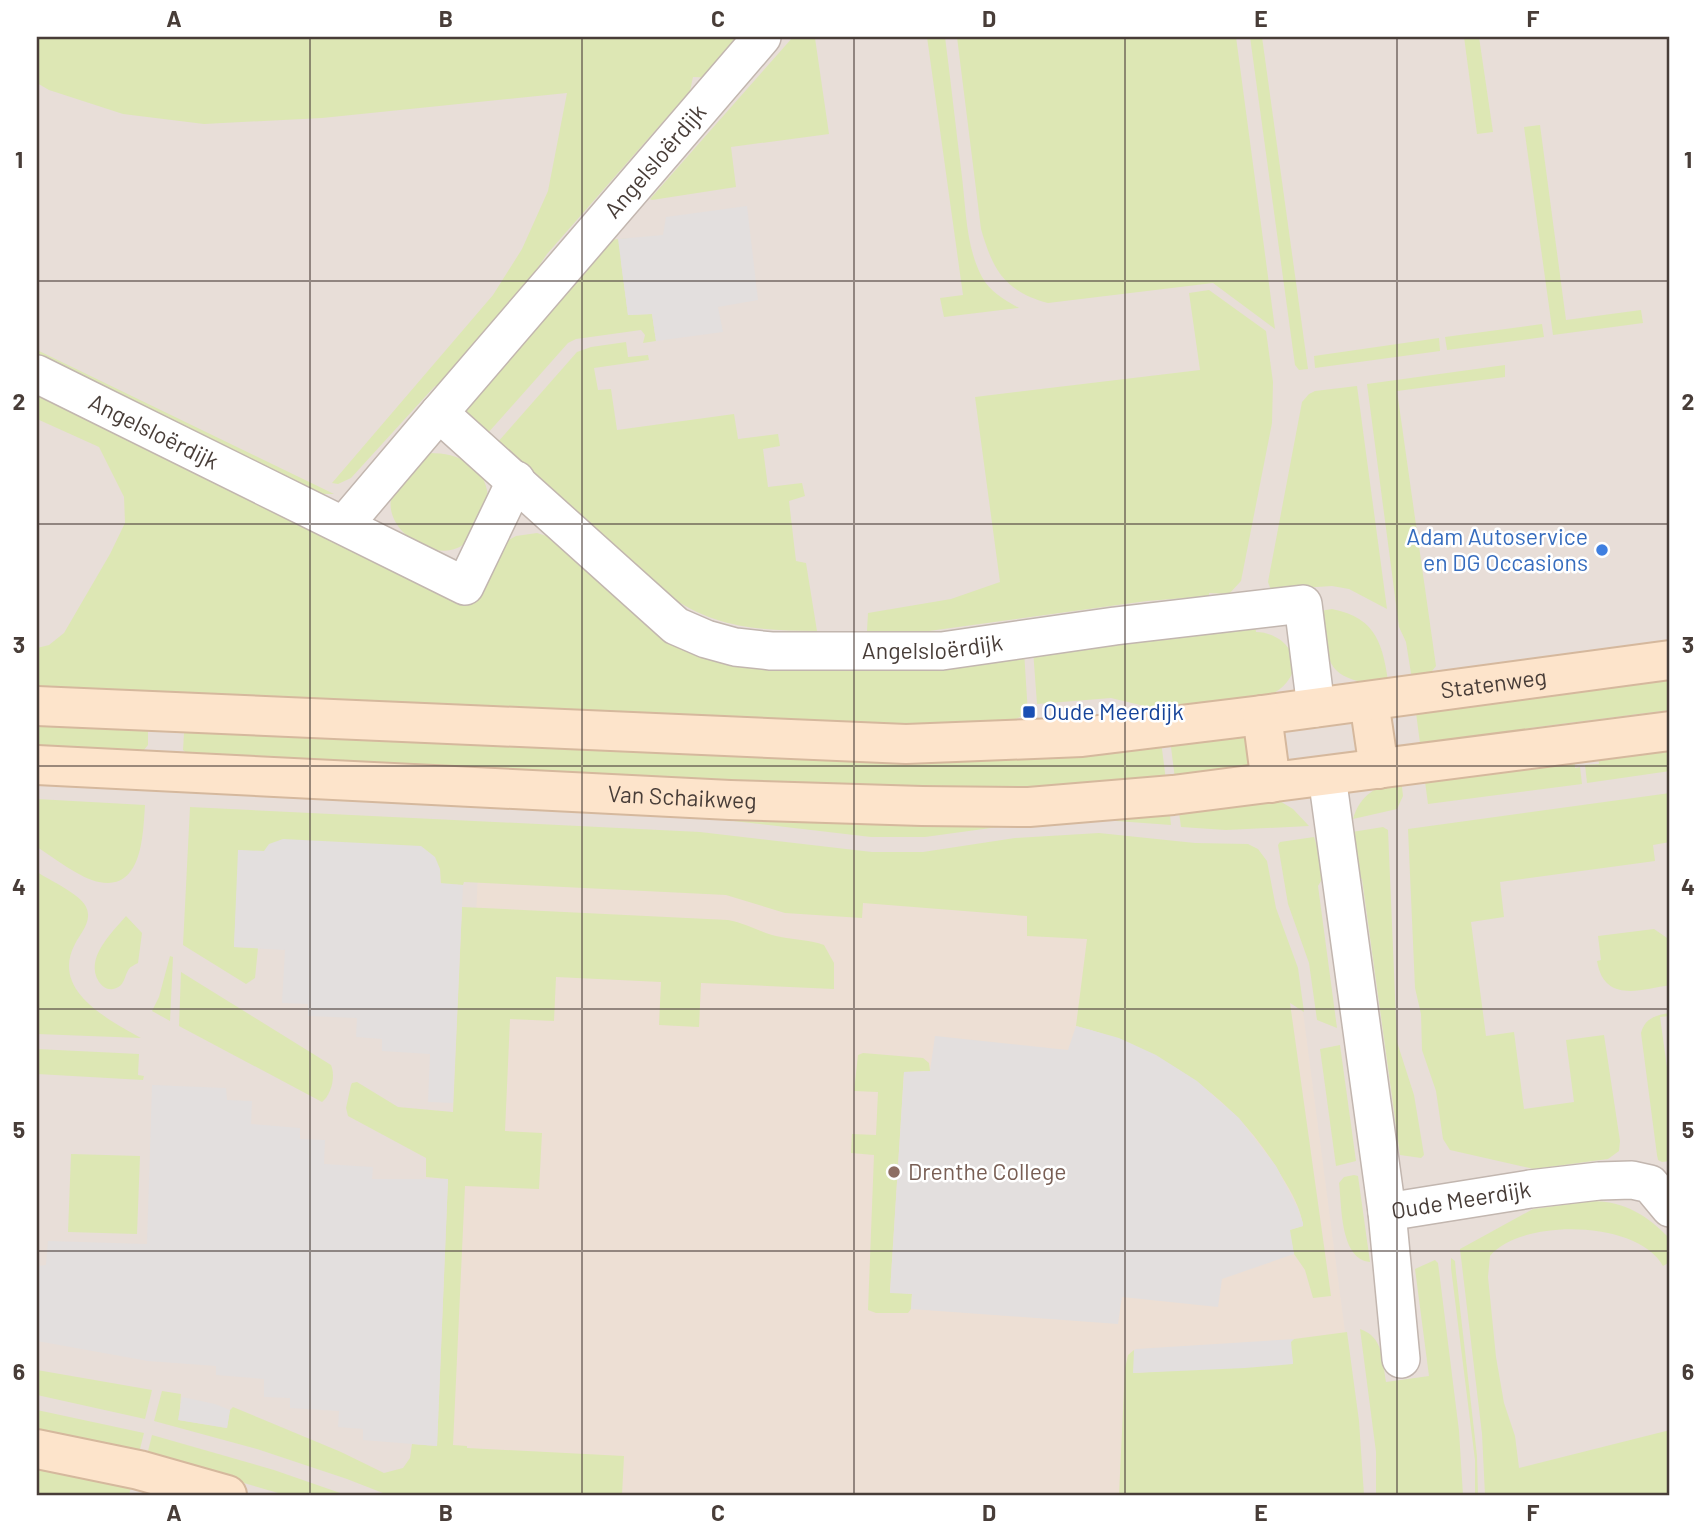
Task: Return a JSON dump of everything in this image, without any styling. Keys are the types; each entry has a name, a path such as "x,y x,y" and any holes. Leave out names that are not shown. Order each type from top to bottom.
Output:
{"street":[{"name":"Angelsloërdijk","path":"344,525 762,37"},
{"name":"Angelsloërdijk","path":"37,374 465,586 516,480"},
{"name":"Angelsloërdijk","path":"439,412 676,626 715,642 735,647 771,650 942,650 1191,616 1303,604 1316,708"},
{"name":"Statenweg","path":"1316,708 1670,660"},
{"path":"1368,701 1379,769"},
{"path":"37,706 906,744 1082,737 1316,708"},
{"path":"1262,715 1271,783"},
{"path":"1327,776 1670,731"},
{"name":"Van Schaikweg","path":"37,765 730,800 1029,807 1127,800 1327,776"},
{"name":"Oude Meerdijk","path":"1327,776 1387,1212 1530,1189 1632,1180 1650,1184 1670,1208"},
{"path":"1387,1212 1401,1359"},
{"path":"37,1449 144,1471 227,1495"}],"shaded area":[{"path":"37,37 1670,37 1670,1495 37,1495"},
{"path":"747,206 758,300 718,307 723,332 656,341 652,314 628,315 618,239 663,235 666,217"},
{"path":"283,839 421,846 435,857 440,869 440,883 463,885 453,1103 428,1102 430,1054 382,1051 382,1039 356,1037 357,1018 308,1016 308,1004 282,1003 285,950 234,947 238,850 264,851 269,844"},
{"name":"Drenthe College","path":"479,852 1066,902 1303,1012 1345,1332 1346,1495 449,1495"},
{"path":"1076,1026 1119,1038 1156,1055 1197,1081 1239,1118 1276,1166 1298,1208 1303,1226 1290,1230 1294,1254 1222,1279 1218,1307 1122,1297 1118,1324 911,1309 912,1294 890,1293 904,1072 930,1071 935,1036 1068,1050"},
{"path":"152,1085 226,1088 227,1100 252,1101 251,1124 300,1128 300,1139 325,1140 324,1164 373,1167 372,1179 448,1179 437,1446 363,1440 363,1429 338,1427 339,1411 290,1408 290,1398 264,1397 264,1379 216,1375 216,1366 148,1361 37,1341 37,1266 46,1265 48,1241 147,1244"},
{"path":"1294,1339 1291,1342 1293,1364 1133,1373 1136,1349"},
{"path":"182,1397 230,1410 227,1428 178,1420"}],"green space":[{"path":"37,37 753,37 717,78 693,77 690,91 547,254 529,281 439,388 435,386 351,478 338,484 332,483 493,295 522,249 548,191 567,93 322,118 204,124 123,114 49,90 37,83"},
{"path":"793,37 818,37 815,38 829,134 731,147 736,187 650,199"},
{"path":"927,37 945,37 968,228 977,265 989,287 1019,308 944,317 940,298 963,295"},
{"path":"957,37 1236,37 1275,329 1213,283 1048,303 1021,292 1002,277 990,256 981,229"},
{"path":"1250,37 1262,37 1308,369 1299,370 1295,365"},
{"path":"1464,37 1479,37 1493,132 1477,134"},
{"path":"1540,125 1566,320 1641,310 1643,323 1553,335 1524,127"},
{"path":"636,238 621,262 628,315 652,314 656,341 643,343 645,335 641,330 576,339 568,343 487,434 458,409 605,240"},
{"path":"1209,290 1266,331 1273,382 1272,423 1241,581 1229,594 1209,593 1209,596 1147,601 929,631 867,631 868,613 951,599 1000,582 975,397 1200,370 1189,293"},
{"path":"1542,324 1544,337 1447,350 1445,337"},
{"path":"1439,338 1440,351 1315,368 1314,356"},
{"path":"626,342 628,357 648,355 649,360 594,368 598,390 611,389 617,430 734,414 738,439 778,434 780,446 763,449 768,487 802,483 805,496 789,501 796,561 806,563 817,631 776,630 738,625 720,621 685,606 667,594 497,443 577,352"},
{"path":"37,350 334,494 319,494 37,358"},
{"path":"1505,365 1505,377 1397,391 1436,666 1428,676 1413,686 1406,642 1399,627 1367,384"},
{"path":"1357,386 1387,609 1349,589 1332,586 1271,590 1268,582 1302,402 1315,391"},
{"path":"46,394 435,582 516,536 537,533 553,538 660,629 1024,651 1028,714 987,730 37,689 37,648 49,645 64,633 125,523 124,497 99,447 37,419 37,398"},
{"path":"430,453 460,458 476,469 486,485 488,496 476,526 467,541 456,549 443,551 415,542 394,520 391,506 395,488 420,459"},
{"path":"1332,609 1359,619 1376,636 1389,687 1352,679 1334,667 1326,646 1320,611"},
{"path":"1255,624 1256,632 1266,633 1282,641 1294,664 1285,685 1263,699 1165,711 1111,698 1037,704 1033,650"},
{"path":"1670,668 1670,710 1530,728 1440,751 1421,751 1415,705"},
{"path":"37,720 144,726 148,731 148,745 143,751 37,748"},
{"path":"189,727 1161,741 1167,788 1012,800 189,755 183,750 184,733"},
{"path":"1248,727 1257,776 1176,787 1170,739"},
{"path":"1670,741 1670,771 1587,783 1585,765 1599,764 1598,756"},
{"path":"1574,754 1575,768 1580,767 1582,784 1428,804 1424,774"},
{"path":"1401,778 1403,796 1397,809 1353,819 1365,797 1385,784"},
{"path":"196,791 1169,805 1171,825 1089,819 1020,824 925,837 871,837 716,819"},
{"path":"1670,793 1670,842 1653,845 1655,861 1500,882 1504,917 1471,922 1486,1036 1514,1032 1524,1109 1574,1102 1566,1040 1604,1035 1620,1141 1619,1151 1608,1159 1534,1169 1450,1150 1443,1139 1436,1091 1422,1050 1421,1014 1415,988 1408,829"},
{"path":"37,799 145,805 141,844 132,869 124,878 114,882 99,882 76,872 37,847"},
{"path":"1278,800 1293,809 1309,826 1226,830 1181,827 1178,805"},
{"path":"190,807 700,832 872,852 923,852 1015,838 1099,833 1195,843 1248,844 1258,849 1267,861 1276,908 1298,968 1304,1012 1290,1003 1331,1296 1313,1298 1305,1270 1294,1254 1289,1230 1303,1226 1298,1207 1264,1149 1243,1124 1195,1080 1167,1063 1138,1048 1076,1026 1087,939 1027,936 1027,916 863,903 862,918 785,913 726,895 464,882 463,885 441,884 440,869 239,850 234,947 258,948 255,978 246,984 183,945"},
{"path":"1383,827 1388,830 1397,1042 1414,1095 1424,1155 1421,1158 1400,1155 1362,879 1353,872 1352,832"},
{"path":"1314,837 1324,876 1318,886 1337,1028 1317,1020 1309,963 1288,904 1278,845 1280,842"},
{"path":"37,872 76,896 87,910 87,921 69,961 70,976 76,990 99,1013 141,1038 37,1034"},
{"path":"462,907 728,920 774,936 824,945 834,963 834,989 701,983 699,1027 659,1025 661,982 556,977 554,1021 510,1019 505,1131 542,1133 539,1189 465,1186 453,1445 624,1456 622,1495 388,1495 257,1449 154,1421 162,1391 181,1394 179,1420 227,1428 233,1407 384,1473 403,1468 410,1458 412,1444 437,1446 448,1179 426,1177 426,1158 348,1116 346,1108 351,1085 357,1082 398,1107 453,1112"},
{"path":"126,916 142,933 138,963 130,968 120,986 109,989 99,982 95,973 97,955 107,938"},
{"path":"1654,929 1670,940 1670,985 1625,991 1607,983 1597,961 1601,960 1598,936"},
{"path":"170,956 173,957 170,1021 152,1011 159,997"},
{"path":"181,972 331,1065 333,1080 325,1099 322,1102 179,1026"},
{"path":"1670,1013 1670,1016 1660,1017 1670,1089 1670,1161 1662,1162 1657,1155 1641,1033 1652,1018"},
{"path":"1340,1045 1356,1161 1336,1166 1320,1049"},
{"path":"37,1049 139,1054 138,1075 144,1076 143,1080 37,1074"},
{"path":"863,1053 923,1058 929,1063 930,1071 904,1072 890,1292 912,1294 911,1309 908,1313 876,1313 868,1310 874,1155 851,1153 852,1134 876,1135 878,1092 854,1091 858,1055"},
{"path":"71,1154 140,1156 137,1234 68,1232"},
{"path":"1358,1176 1370,1262 1360,1259 1353,1252 1344,1230 1339,1183 1344,1177"},
{"path":"1592,1201 1625,1207 1653,1223 1670,1239 1670,1262 1663,1266 1650,1251 1630,1240 1579,1230 1552,1230 1527,1235 1505,1244 1490,1256 1488,1277 1496,1357 1504,1403 1515,1436 1519,1468 1670,1430 1670,1495 1485,1495 1482,1434 1460,1249 1533,1209"},
{"path":"1451,1258 1455,1261 1477,1456 1478,1495 1475,1495 1475,1460"},
{"path":"1435,1260 1438,1263 1459,1431 1463,1495 1376,1495 1376,1452 1360,1329 1378,1344 1386,1382 1429,1376 1415,1269"},
{"path":"1347,1332 1359,1421 1364,1495 1119,1495 1125,1368 1128,1355 1134,1350 1134,1373 1293,1363 1290,1341"},
{"path":"37,1370 152,1390 145,1419 37,1395"},
{"path":"37,1410 144,1433 139,1453 37,1430"},
{"path":"152,1435 274,1470 346,1495 285,1495 147,1455"},
{"path":"37,1467 131,1487 129,1495 37,1495"}],"place":[{"name":"Adam Autoservice en DG Occasions","path":"1602,550"},
{"name":"Oude Meerdijk","path":"1029,712"},
{"name":"Drenthe College","path":"894,1172"}]}
